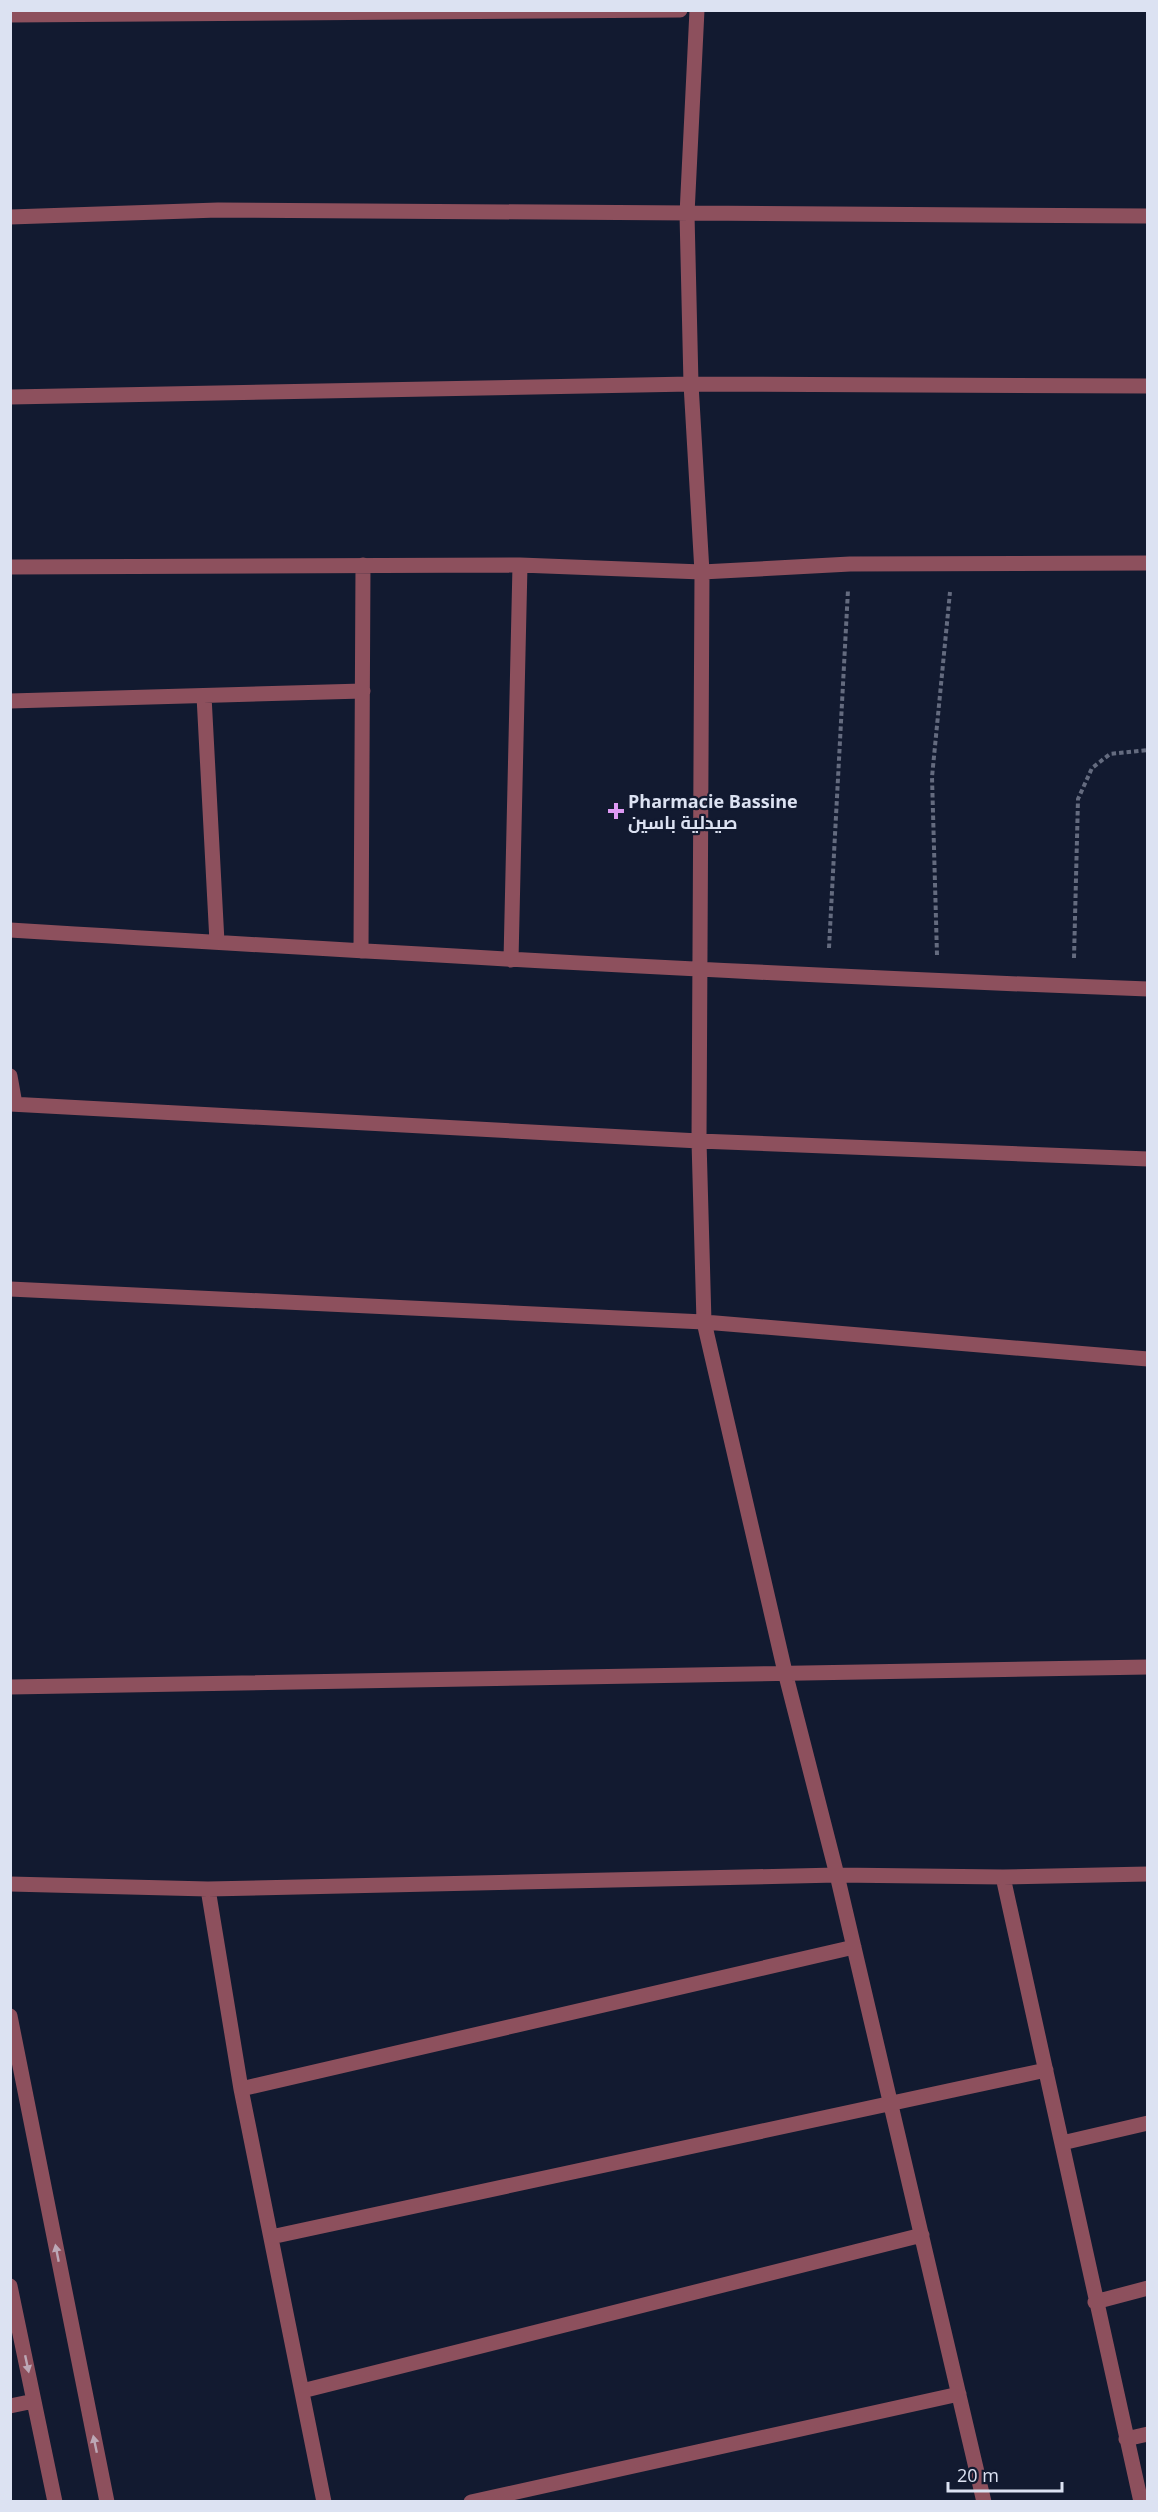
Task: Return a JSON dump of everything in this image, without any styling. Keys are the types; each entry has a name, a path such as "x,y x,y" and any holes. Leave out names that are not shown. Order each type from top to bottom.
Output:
{"street":[{"path":"10,15 680,10"},
{"path":"697,10 687,214 691,384 702,572 699,1141 704,1322 785,1672 837,1875 984,2502"},
{"path":"10,217 218,210 1148,216"},
{"path":"10,397 691,384 1148,386"},
{"path":"10,567 520,565 702,572 850,564 1148,563"},
{"path":"511,960 520,565"},
{"path":"360,951 363,566"},
{"path":"10,701 363,691"},
{"path":"204,696 216,942"},
{"path":"10,930 511,960 1148,989"},
{"path":"10,1076 13,1104 699,1141 1148,1159"},
{"path":"10,1289 704,1322 1148,1359"},
{"path":"10,1687 1148,1667"},
{"path":"10,1884 208,1889 837,1875 1003,1877 1148,1874"},
{"path":"1003,1877 1141,2502"},
{"path":"208,1889 241,2089 324,2502"},
{"path":"241,2089 854,1947"},
{"path":"10,2016 107,2502"},
{"path":"271,2237 1046,2070"},
{"path":"1062,2143 1148,2123"},
{"path":"302,2391 922,2235"},
{"path":"10,2286 55,2502"},
{"path":"1095,2302 1148,2288"},
{"path":"471,2502 959,2394"},
{"path":"10,2406 34,2401"},
{"path":"1126,2439 1148,2434"}],"path":[{"path":"828,976 850,564"},
{"path":"937,980 932,777 952,564"},
{"path":"1073,986 1078,798 1092,768 1110,754 1148,750"}],"place":[{"name":"Pharmacie Bassine صيدلية باسين","path":"616,811"}]}
